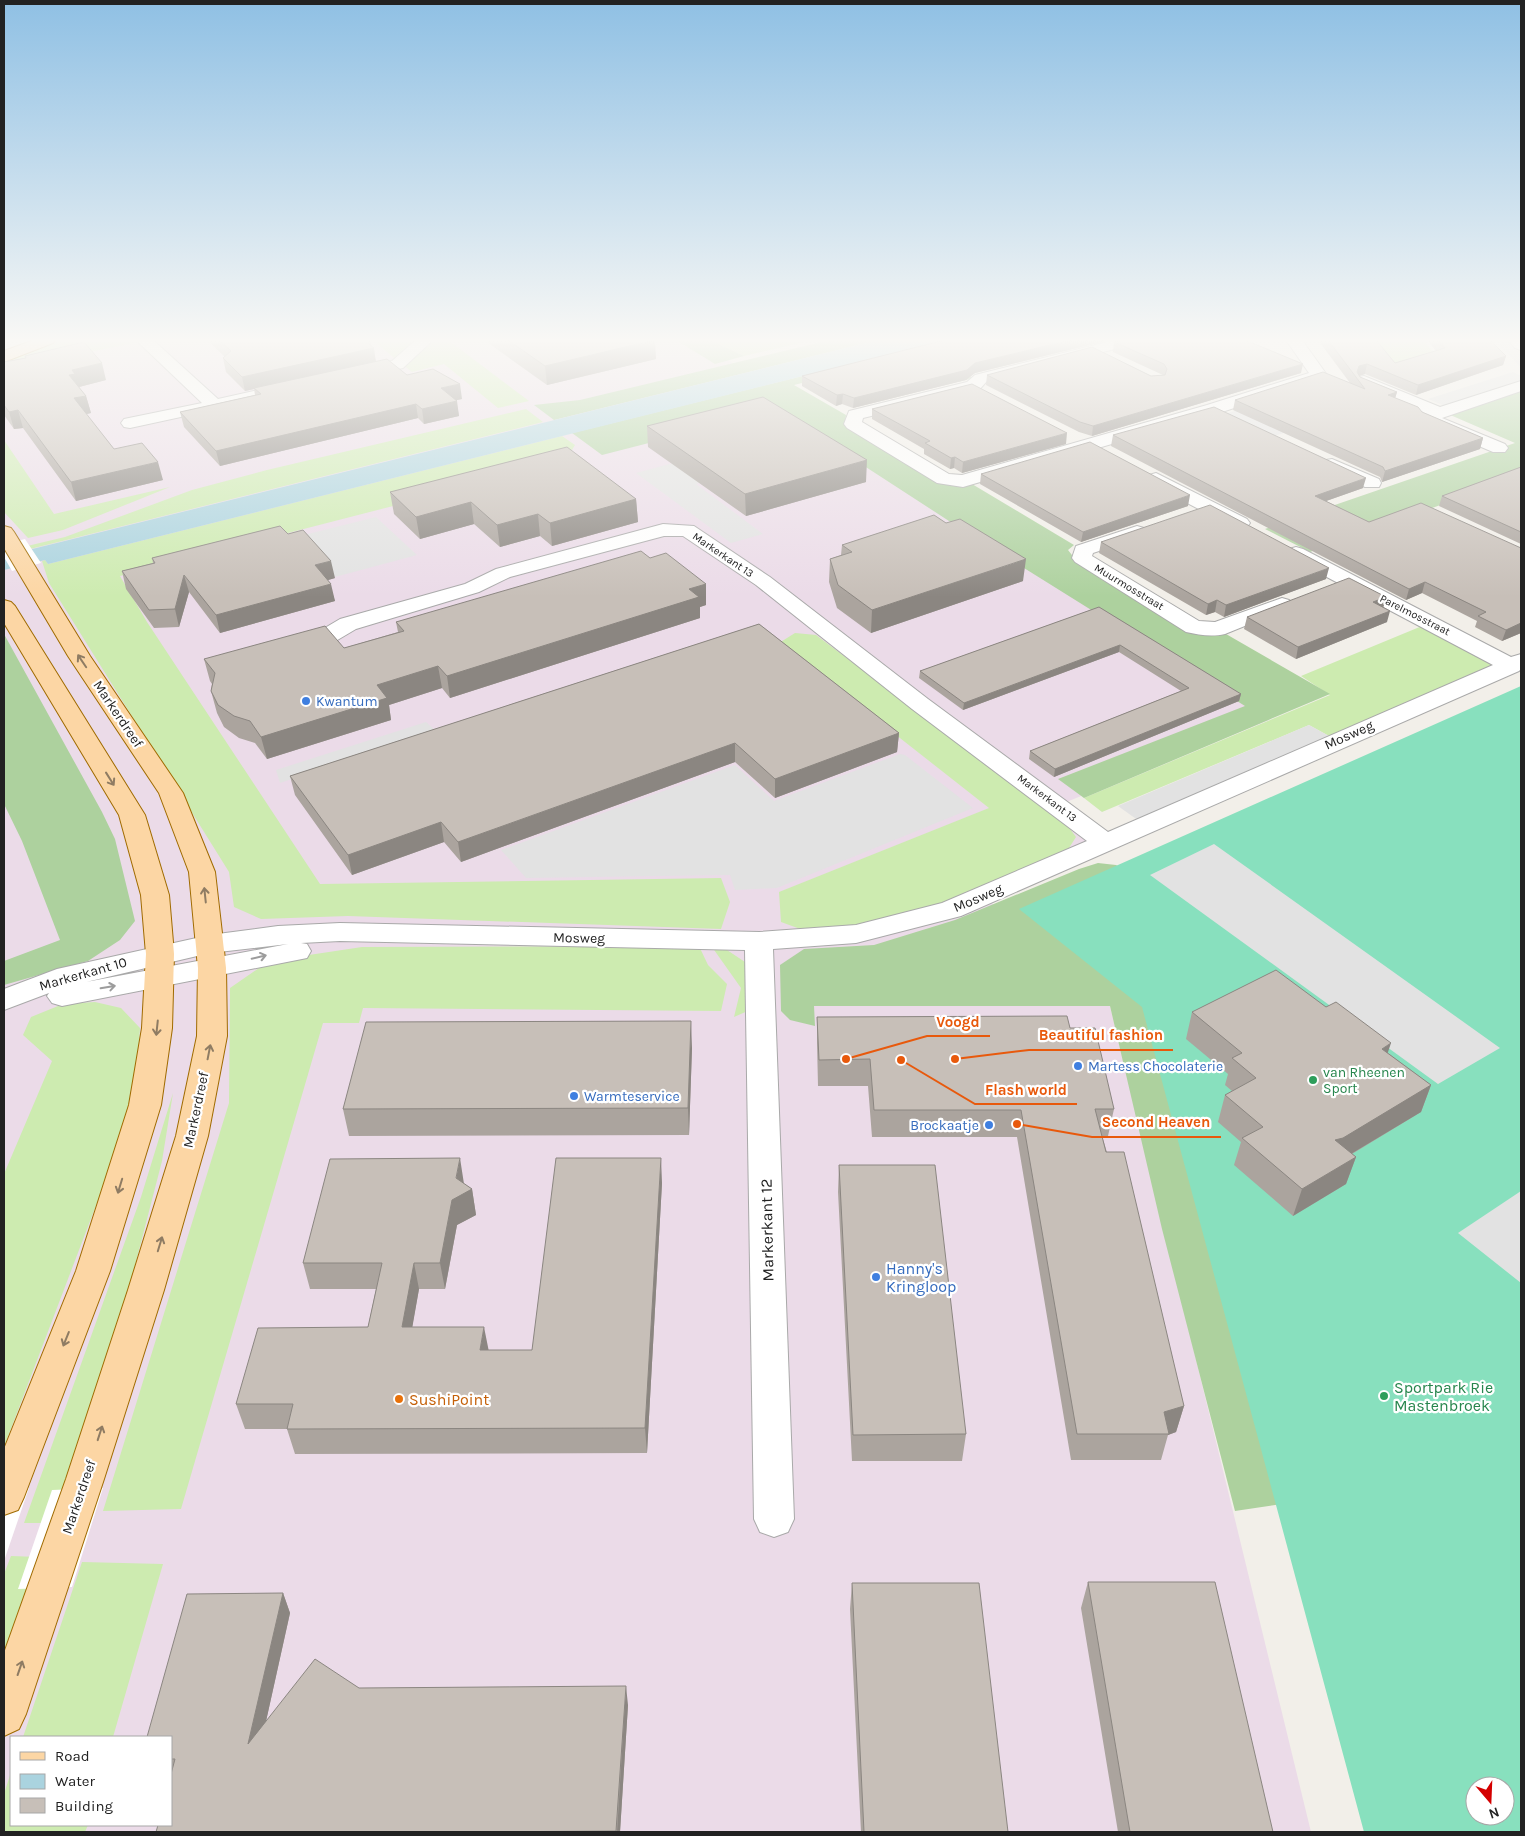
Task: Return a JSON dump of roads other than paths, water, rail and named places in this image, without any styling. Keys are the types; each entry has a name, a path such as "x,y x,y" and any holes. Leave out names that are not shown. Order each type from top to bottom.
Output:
{"main road":[{"name":"Markerdreef","path":"4,1714 85,1479 192,1136 212,1036 211,956 202,872 171,793 79,656 7,537"},
{"path":"4,606 132,814 155,895 160,967 157,1028 145,1105 93,1271 6,1490"}],"street":[{"path":"856,426 944,479 963,481 1152,426"},
{"path":"1445,426 1499,448"},
{"path":"1063,434 1088,443 1112,456"},
{"path":"1314,456 1372,483"},
{"path":"1137,468 1257,532"},
{"path":"1182,516 1209,507"},
{"name":"Muurmosstraat","path":"1155,526 1083,550 1082,558 1194,627 1217,629 1347,580"},
{"name":"Markerkant 13","path":"276,653 321,640 348,624 472,588 503,574 664,530 687,530 763,581 920,704 1107,843"},
{"name":"Parelmosstraat","path":"1281,545 1347,580 1516,663"},
{"name":"Mosweg","path":"160,967 211,956 274,954 338,946 392,933 759,941 856,934 952,910 1516,663"},
{"name":"Markerkant 12","path":"759,941 774,1519"},
{"name":"Markerkant 10","path":"6,999 48,999 160,967"}],"water":[{"path":"531,426 604,426 48,564 45,560 4,570 4,556"}],"place":[{"name":"Kwantum","path":"306,701"},
{"name":"Voogd","path":"846,1059"},
{"name":"Beautiful fashion","path":"955,1059"},
{"name":"Flash world","path":"901,1060"},
{"name":"Martess Chocolaterie","path":"1078,1066"},
{"name":"van Rheenen Sport","path":"1313,1080"},
{"name":"Warmteservice","path":"574,1096"},
{"name":"Second Heaven","path":"1017,1124"},
{"name":"Brockaatje","path":"989,1125"},
{"name":"Hanny's Kringloop","path":"876,1277"},
{"name":"Sportpark Rie Mastenbroek","path":"1384,1396"},
{"name":"SushiPoint","path":"399,1399"}]}
